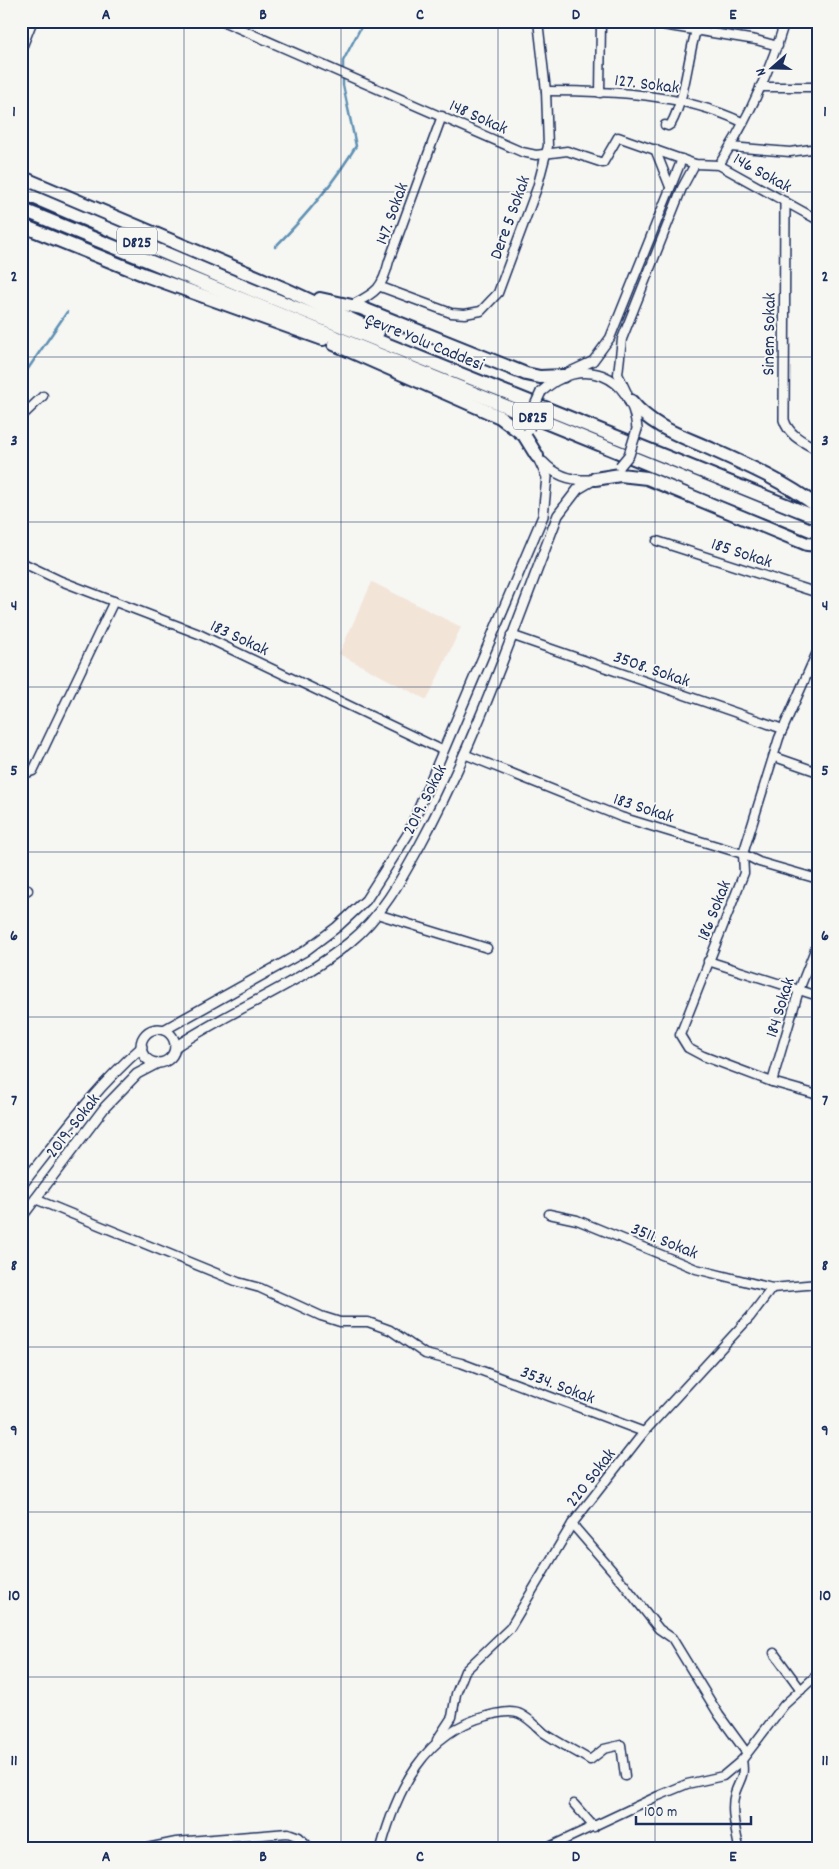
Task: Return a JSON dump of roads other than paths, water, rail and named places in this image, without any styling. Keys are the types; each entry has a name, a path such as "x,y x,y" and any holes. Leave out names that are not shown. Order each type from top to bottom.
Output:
{"highway":[{"path":"21,177 296,294 524,399"},
{"name":"Çevre Yolu Caddesi","path":"21,192 447,381 818,532"},
{"name":"Çevre Yolu Caddesi","path":"21,209 524,399 818,518"},
{"path":"21,226 144,275 447,381"},
{"path":"296,294 361,308 526,374 540,377 563,376"},
{"path":"323,339 500,417 524,435 538,456"},
{"path":"631,402 648,420 748,466 818,507"},
{"path":"595,479 620,475 646,478 807,544 818,545"}],"street":[{"path":"21,49 32,21"},
{"name":"148 Sokak","path":"222,21 522,152 536,154 566,151 603,163 618,137 695,164 719,164"},
{"name":"Dere 5 Sokak","path":"381,287 451,313 474,313 488,306 498,293 537,188 547,153 546,91 538,21"},
{"path":"600,93 601,21"},
{"path":"638,21 697,25 778,46"},
{"path":"719,164 730,147 760,87 778,46 785,21"},
{"path":"665,125 671,124 681,102 697,25"},
{"path":"760,87 818,87"},
{"name":"127. Sokak","path":"546,91 658,96 724,114 742,122"},
{"name":"147. Sokak","path":"381,287 442,116"},
{"path":"730,147 790,152 818,148"},
{"path":"655,149 670,187"},
{"path":"682,159 610,338 593,361 563,376 541,392 532,410 529,430 538,456 548,468 563,477 579,480 595,479 608,474 620,466 632,449 637,429 636,415 618,374 622,339 682,188 695,164"},
{"name":"146 Sokak","path":"719,164 818,220"},
{"name":"Sinem Sokak","path":"785,202 784,420 792,434 818,450"},
{"path":"350,306 374,294 381,287"},
{"path":"563,376 578,372 602,376 622,388 631,402"},
{"path":"21,417 43,396"},
{"name":"2019. Sokak","path":"21,1186 116,1069 142,1047 145,1036 149,1032 164,1030 305,951 338,927 366,900 408,834 442,750 543,516 548,477 538,456"},
{"name":"2019. Sokak","path":"21,1218 105,1107 137,1074 172,1056 175,1047 197,1032 307,974 351,942 378,914 419,846 464,754 558,514 578,489 595,479"},
{"name":"185 Sokak","path":"657,541 818,593"},
{"name":"183 Sokak","path":"21,562 61,581 199,634 442,750"},
{"path":"21,775 33,771 114,602"},
{"name":"3508. Sokak","path":"511,635 783,729"},
{"name":"186 Sokak","path":"818,650 783,729 743,854 744,873 680,1035 688,1048 704,1056 772,1082 818,1095"},
{"name":"183 Sokak","path":"464,754 621,817 818,879"},
{"path":"775,757 818,772"},
{"path":"378,914 487,948"},
{"name":"184 Sokak","path":"772,1082 799,990 818,942"},
{"path":"708,962 818,996"},
{"path":"164,1030 172,1037 175,1047"},
{"path":"142,1047 149,1060 158,1063"},
{"name":"3534. Sokak","path":"35,1199 231,1279 260,1288 321,1316 340,1322 368,1322 390,1330 425,1354 460,1362 644,1432"},
{"name":"3511. Sokak","path":"549,1214 577,1220 696,1268 772,1288"},
{"path":"772,1288 818,1284"},
{"name":"220 Sokak","path":"437,1740 452,1717 456,1694 465,1671 510,1628 572,1524 644,1432 750,1317 772,1288"},
{"path":"572,1524 623,1583 659,1629 672,1638 744,1756 744,1774 735,1794 734,1813 739,1848"},
{"path":"774,1653 800,1690"},
{"path":"546,1848 687,1784 723,1776 744,1756 784,1705 818,1674"},
{"path":"381,1848 393,1809 420,1759 437,1740 474,1719 498,1713 520,1713 545,1734 590,1760 604,1749 621,1745 625,1776"},
{"path":"574,1804 594,1827"},
{"path":"147,1848 288,1833 299,1837 310,1848"}],"waterway":[{"path":"275,247 318,199 356,146 343,85 343,61 361,27 375,21"},
{"path":"21,379 67,312"}]}
